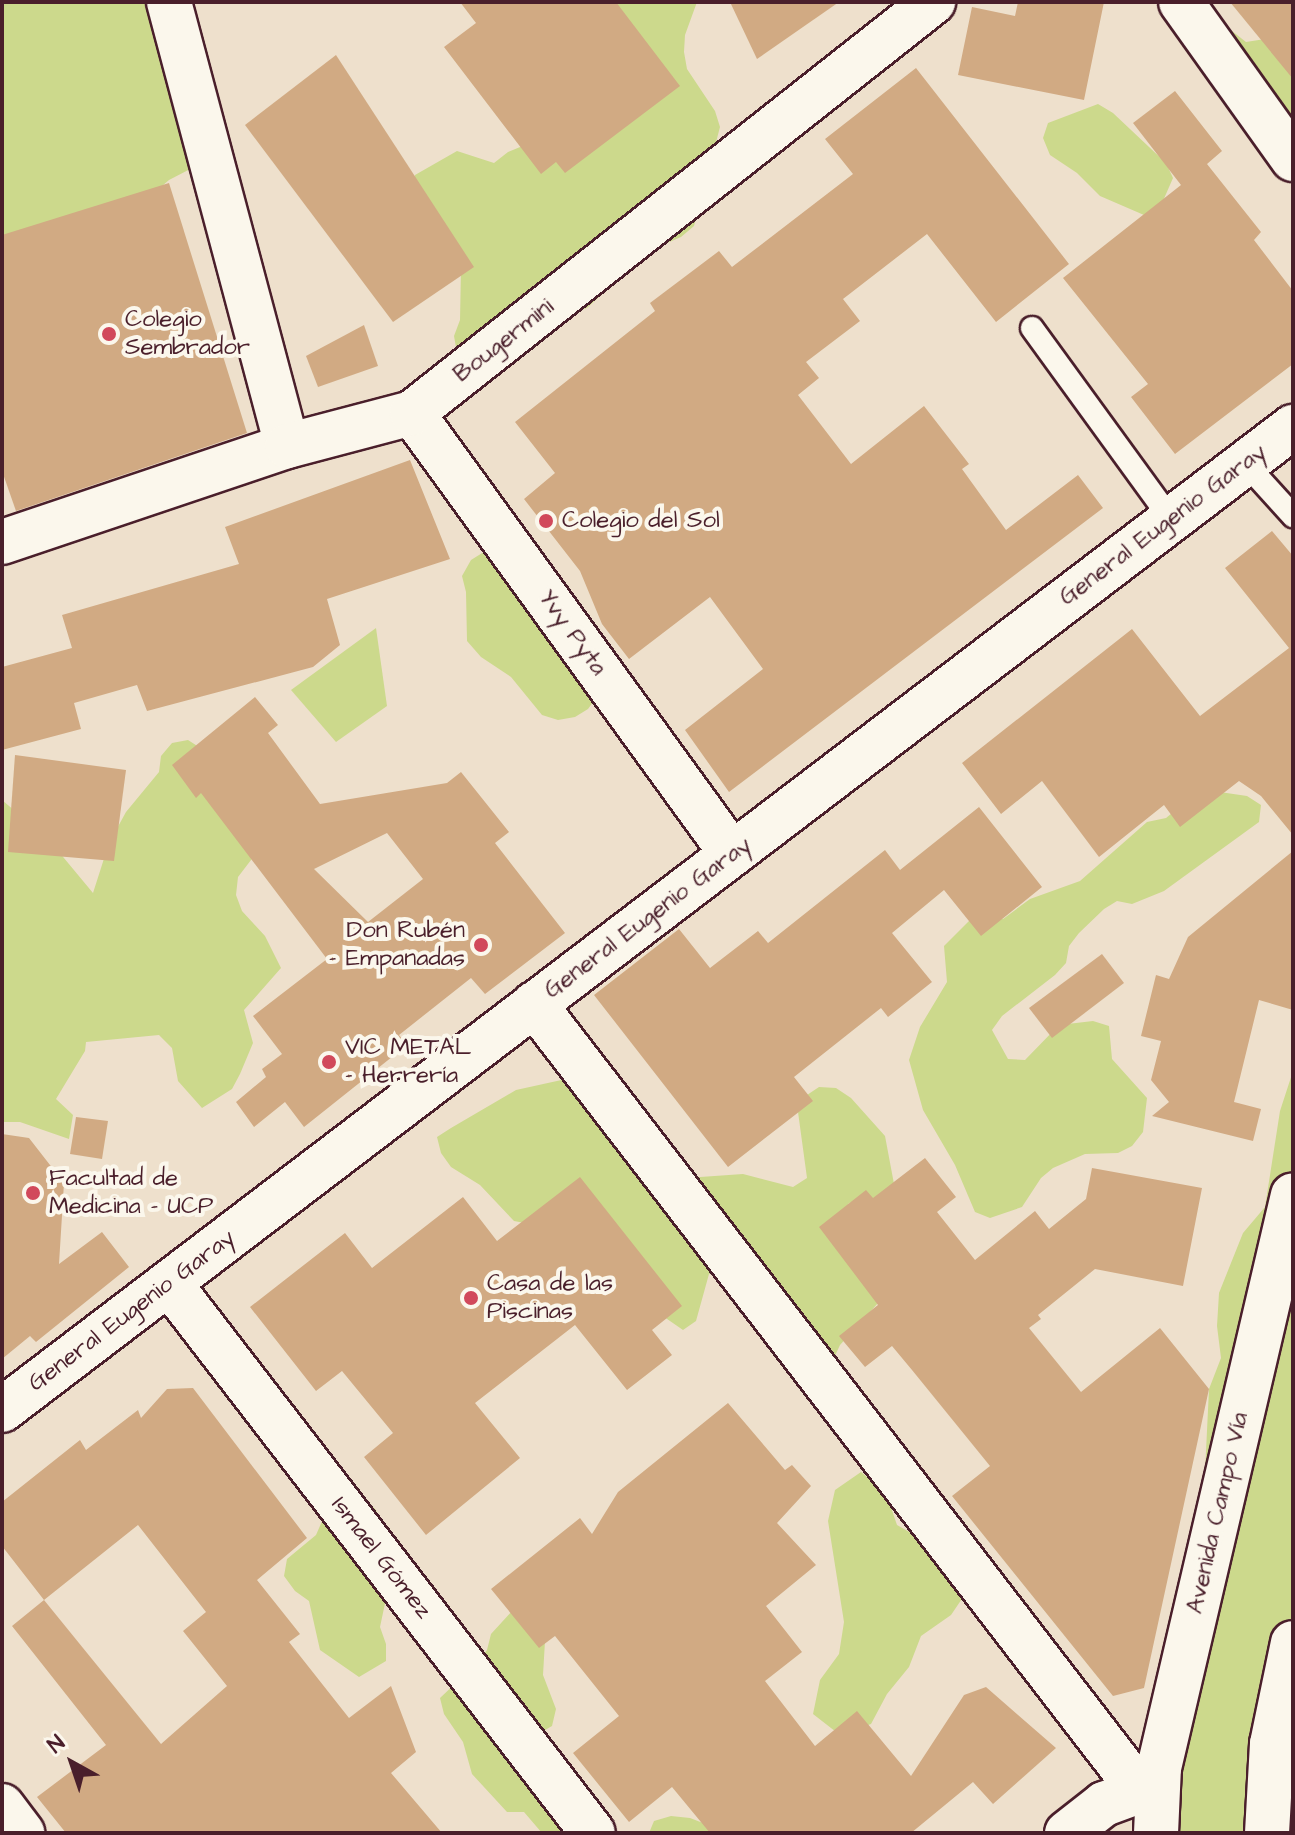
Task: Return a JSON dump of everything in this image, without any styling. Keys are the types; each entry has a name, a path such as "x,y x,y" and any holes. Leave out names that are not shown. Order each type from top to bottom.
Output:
{"street":[{"path":"169,2 287,446"},
{"name":"Bougermini","path":"2,542 287,446 412,413 933,2"},
{"path":"1181,2 1293,159"},
{"name":"Yvy Pyta","path":"412,413 732,854"},
{"name":"General Eugenio Garay","path":"2,1410 1293,427"},
{"path":"534,1004 1148,1788 1104,1804 1067,1833"},
{"name":"Avenida Campo Vía","path":"1156,1833 1148,1788 1293,1195"},
{"name":"Ismael Gómez","path":"169,1283 593,1833"},
{"path":"1267,1833 1272,1744 1293,1643"},
{"path":"2,1806 22,1833"}],"lane":[{"path":"1032,328 1171,519"},
{"path":"1245,463 1290,508"}],"green space":[{"path":"2,2 160,2 196,166 169,180 103,237 2,252"},
{"path":"603,2 697,2 685,35 687,69 715,111 720,127 694,226 681,237 651,250 587,308 457,353 454,336 460,320 461,268 405,233 415,175 457,151 494,163 508,152 542,138"},
{"path":"1223,30 1232,31 1246,42 1265,39 1293,46 1293,124"},
{"path":"1098,104 1113,113 1166,163 1173,178 1159,210 1144,215 1100,196 1077,173 1050,155 1043,138 1048,123"},
{"path":"520,541 543,555 551,569 599,694 588,709 575,717 558,720 542,715 511,677 481,657 467,641 466,592 462,576 471,560 487,550"},
{"path":"376,628 387,706 336,742 291,690"},
{"path":"188,740 202,749 261,847 238,877 236,895 242,911 265,936 281,968 244,1010 253,1043 240,1074 232,1089 202,1108 178,1081 172,1048 159,1035 86,1042 85,1051 56,1099 73,1115 69,1139 20,1122 2,1122 2,800 49,840 93,893 109,843 126,812 159,772 161,756 172,743"},
{"path":"1213,791 1247,796 1261,805 1259,822 1164,891 1132,904 1117,901 1104,909 1069,946 1066,963 1055,975 1002,1016 992,1030 1008,1059 1025,1060 1059,1025 1093,1021 1109,1026 1112,1059 1147,1098 1143,1132 1132,1146 1118,1153 1085,1154 1053,1168 1041,1178 1022,1207 990,1218 975,1212 955,1165 923,1110 909,1060 920,1027 947,982 944,946 969,921 986,916 1003,919 1030,899 1080,881 1147,822 1166,818 1194,795"},
{"path":"1293,1071 1293,1833 1146,1833 1205,1472 1209,1389 1221,1358 1217,1326 1219,1293 1243,1233 1265,1207 1280,1111"},
{"path":"566,1079 686,1178 743,1174 793,1187 807,1178 798,1112 804,1097 819,1087 836,1088 851,1098 885,1136 894,1184 889,1200 873,1198 849,1203 842,1217 907,1271 840,1345 833,1360 726,1275 709,1274 696,1321 683,1330 530,1224 514,1221 480,1185 451,1167 441,1153 437,1137 451,1128 516,1090"},
{"path":"861,1472 886,1493 897,1525 925,1541 972,1584 951,1615 921,1636 909,1667 887,1694 871,1724 840,1735 813,1714 820,1680 839,1654 844,1622 828,1521 835,1490"},
{"path":"365,1498 376,1510 382,1526 387,1594 380,1627 386,1644 386,1661 359,1677 320,1650 309,1601 295,1591 284,1576 287,1559 316,1535 330,1503"},
{"path":"513,1610 545,1641 543,1675 556,1709 552,1726 533,1737 579,1833 542,1833 524,1812 507,1812 472,1774 463,1742 444,1714 440,1698 477,1663 487,1650 491,1634"},
{"path":"671,1816 690,1818 729,1833 649,1833 654,1821"}],"building":[{"path":"460,2 616,2 680,86 565,173 556,162 541,174 444,47 476,23"},
{"path":"730,2 839,2 757,59"},
{"path":"1018,2 1104,2 1084,100 958,75 972,7 1015,16"},
{"path":"1230,2 1293,2 1293,79"},
{"path":"336,55 474,267 393,322 245,125"},
{"path":"916,68 1069,264 996,322 927,234 843,299 860,321 806,362 819,378 798,395 851,464 924,406 969,464 962,469 1006,530 1078,475 1103,508 729,792 685,730 763,669 710,597 629,659 602,624 580,571 524,499 555,473 515,422 655,311 650,303 719,251 732,267 853,174 825,139"},
{"path":"1175,91 1222,151 1207,164 1261,232 1254,240 1293,291 1293,364 1175,454 1131,397 1148,384 1063,278 1181,185 1133,123"},
{"name":"Colegio Sembrador","path":"169,183 247,433 16,511 2,471 2,235"},
{"path":"364,325 378,366 318,387 306,356"},
{"path":"410,460 450,559 327,599 340,645 313,667 147,711 137,685 74,703 81,729 2,750 2,667 72,648 62,615 239,564 225,527"},
{"path":"1272,531 1293,556 1293,835 1261,796 1239,781 1180,827 1164,805 1099,857 1042,781 1001,814 962,763 1132,629 1200,716 1289,648 1225,568"},
{"path":"255,697 278,725 268,733 320,804 447,783 461,772 509,832 495,843 565,933 485,994 471,978 399,1035 407,1045 304,1127 285,1102 254,1127 236,1102 266,1077 262,1069 282,1054 253,1016 327,959 201,793 196,798 172,765","holes":["387,833 423,879 368,922 314,869"]},
{"path":"15,755 126,770 114,861 8,852"},
{"path":"979,807 1042,887 981,936 944,890 892,933 932,982 888,1017 881,1008 794,1077 813,1101 728,1167 594,995 679,929 710,968 758,931 768,943 885,850 900,870"},
{"path":"1293,851 1293,1010 1259,1000 1234,1102 1261,1109 1253,1141 1152,1116 1169,1102 1151,1080 1161,1041 1141,1036 1156,975 1169,979 1188,937"},
{"path":"1102,954 1124,983 1052,1038 1029,1008"},
{"path":"76,1117 108,1121 102,1159 70,1154"},
{"path":"2,1134 29,1138 64,1183 59,1264 102,1232 129,1267 36,1342 30,1336 2,1359"},
{"path":"925,1158 956,1197 937,1212 975,1260 1035,1211 1049,1229 1086,1199 1092,1168 1202,1188 1183,1286 1095,1269 1038,1315 1041,1319 1029,1328 1081,1392 1160,1328 1209,1389 1144,1688 1113,1696 952,1496 990,1466 892,1346 865,1367 839,1336 878,1305 819,1227 866,1190 873,1198"},
{"path":"580,1177 682,1306 652,1330 672,1355 627,1390 575,1325 475,1403 520,1458 426,1535 364,1457 393,1433 342,1371 316,1391 250,1307 345,1233 372,1268 463,1197 497,1241"},
{"path":"193,1388 307,1538 257,1580 300,1634 289,1642 349,1718 391,1686 416,1752 391,1773 442,1833 66,1833 37,1797 106,1745 12,1626 44,1600 2,1546 2,1502 80,1440 86,1450 138,1410 141,1418 167,1389","holes":["138,1525 206,1612 183,1631 227,1686 161,1744 44,1600"]},
{"path":"728,1403 785,1470 792,1465 811,1486 777,1523 816,1565 766,1606 802,1652 765,1681 815,1746 857,1711 911,1776 964,1695 986,1687 1056,1748 993,1804 973,1782 911,1833 710,1833 672,1787 629,1822 573,1753 619,1716 555,1636 539,1648 491,1589 580,1518 592,1534 618,1492"}],"place":[{"name":"Colegio Sembrador","path":"109,334"},
{"name":"Colegio del Sol","path":"546,521"},
{"name":"Don Rubén - Empanadas","path":"481,945"},
{"name":"VIC METAL - Herrería","path":"329,1062"},
{"name":"Facultad de Medicina - UCP","path":"33,1193"},
{"name":"Casa de las Piscinas","path":"471,1298"}]}
